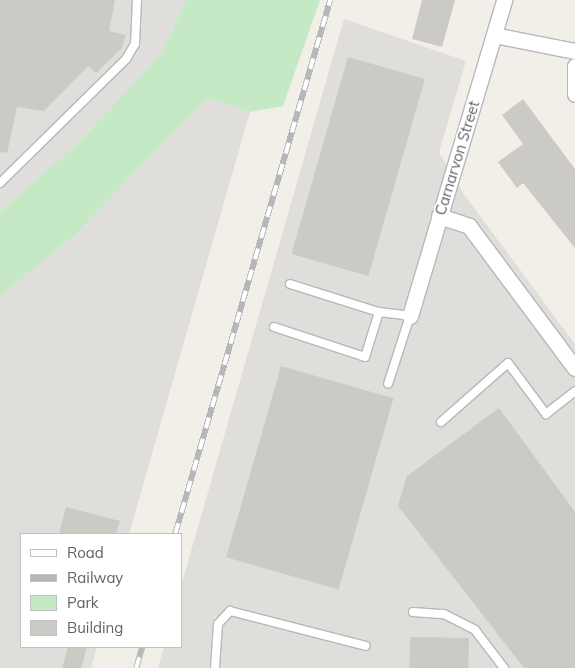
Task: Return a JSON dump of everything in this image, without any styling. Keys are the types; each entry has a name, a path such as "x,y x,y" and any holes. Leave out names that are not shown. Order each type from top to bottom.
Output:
{"street":[{"name":"Carnarvon Street","path":"410,316 504,0"},
{"path":"494,35 575,51"},
{"path":"575,66 575,94"},
{"path":"439,216 469,226 575,368"}],"lane":[{"path":"0,183 126,59 135,44 137,0"},
{"path":"290,284 379,312 410,316 388,384"},
{"path":"274,327 365,357 379,312"},
{"path":"441,422 508,363 546,414 575,391"},
{"path":"215,668 218,624 230,611 366,646"},
{"path":"413,612 444,614 475,630 504,668"}],"shaded area":[{"path":"0,0 186,0 162,53 77,144 0,212"},
{"path":"344,19 466,61 439,152 463,193 575,344 575,668 158,668 164,648 182,648 182,583"},
{"path":"207,98 250,112 129,533 20,533 20,648 97,648 91,668 0,668 0,296 75,235"}],"green space":[{"path":"186,0 320,0 283,106 250,112 207,98 75,235 0,296 0,212 77,144 162,53"}],"building":[{"path":"0,0 115,0 109,31 126,35 122,48 96,73 88,66 44,111 17,107 7,153 0,152"},
{"path":"422,0 455,0 442,47 412,39"},
{"path":"348,57 425,79 368,276 291,254"},
{"path":"523,99 575,169 575,248 523,183 517,188 498,162 523,144 502,115"},
{"path":"281,366 393,398 339,590 226,557"},
{"path":"499,408 575,512 575,668 524,668 398,506 407,476"},
{"path":"66,507 120,521 116,533 59,533"},
{"path":"410,637 469,638 468,668 409,668"},
{"path":"68,648 87,648 81,668 62,668"}],"railway":[{"path":"175,533 330,0"},
{"path":"136,668 142,648"}]}
